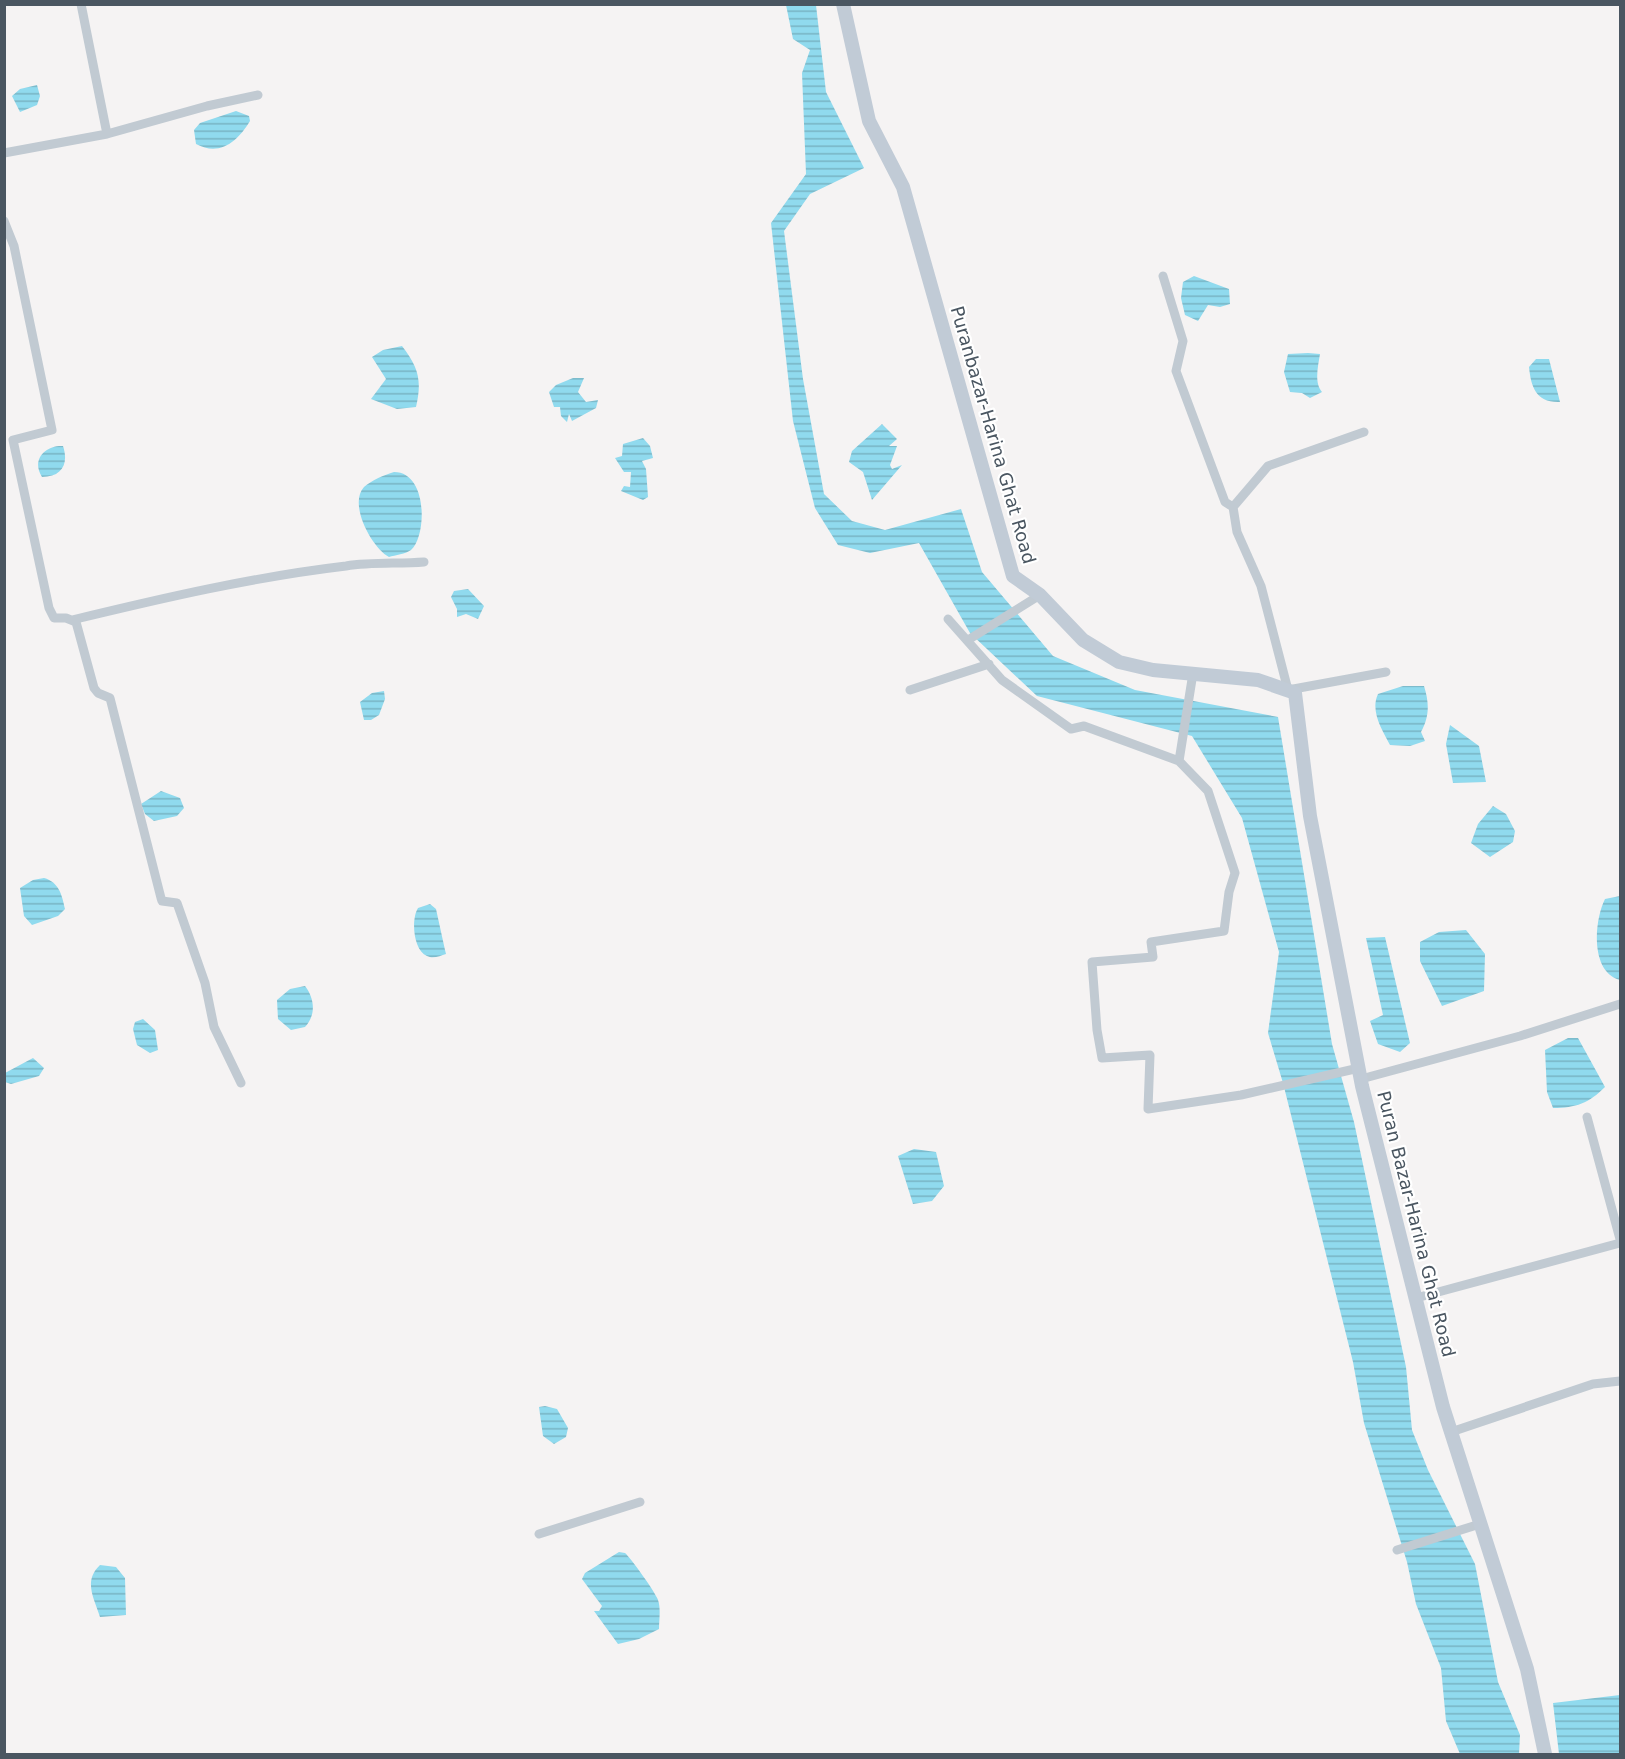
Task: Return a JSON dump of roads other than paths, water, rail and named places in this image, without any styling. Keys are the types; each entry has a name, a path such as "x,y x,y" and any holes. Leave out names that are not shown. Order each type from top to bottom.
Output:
{"main road":[{"name":"Puranbazar-Harina Ghat Road","path":"843,4 869,121 903,188 1013,576 1040,595 1083,640 1119,662 1153,670 1258,680 1291,692"},
{"name":"Puran Bazar-Harina Ghat Road","path":"1291,692 1310,816 1360,1073 1451,1432 1527,1669 1545,1755"}],"street":[{"path":"81,4 107,134"},
{"path":"4,153 107,134 207,106 258,95"},
{"path":"4,222 14,246 52,430 13,440 49,608 54,618 72,620 186,593 345,566 424,562"},
{"path":"1163,276 1183,341 1176,371 1225,502 1233,507 1237,532 1262,586 1291,692 1386,672"},
{"path":"1233,507 1268,466 1364,432"},
{"path":"968,640 1040,595"},
{"path":"948,619 1002,680 1071,729 1084,726 1179,761 1208,791 1235,873 1229,891 1224,931 1151,942 1154,957 1092,962 1097,1030 1102,1058 1150,1054 1148,1109 1360,1073 1520,1036 1620,1004"},
{"path":"72,620 76,622 95,691 111,698 162,901 177,903 205,983 214,1027 241,1083"},
{"path":"910,690 988,664"},
{"path":"1179,761 1193,673"},
{"path":"1416,1298 1620,1241 1587,1117"},
{"path":"1451,1432 1593,1384 1620,1381"},
{"path":"538,1534 640,1502"},
{"path":"1397,1550 1480,1524"}],"water":[{"path":"786,5 816,5 826,92 864,168 810,194 784,231 803,379 824,494 852,521 885,530 961,509 982,572 1053,656 1135,690 1278,717 1332,1044 1354,1122 1406,1367 1412,1430 1428,1470 1475,1564 1498,1682 1520,1735 1519,1754 1460,1754 1446,1721 1441,1668 1416,1604 1407,1562 1364,1423 1353,1362 1283,1083 1268,1033 1279,952 1242,818 1192,736 1037,696 970,633 919,543 870,553 838,545 815,508 793,421 771,223 806,174 802,73 810,50 793,39"},
{"path":"37,85 40,96 37,105 20,112 12,96 20,89"},
{"path":"236,111 249,116 250,121 240,135 228,145 213,149 196,144 194,130 200,123"},
{"path":"1194,276 1229,289 1230,304 1220,307 1208,305 1198,321 1185,315 1181,298 1183,282"},
{"path":"402,346 418,375 419,390 416,407 397,409 371,399 386,379 372,357 383,350"},
{"path":"1288,354 1320,354 1317,379 1322,392 1310,398 1302,393 1290,392 1284,372"},
{"path":"1536,359 1549,359 1560,402 1545,400 1533,387 1529,367"},
{"path":"573,378 584,378 578,392 586,402 598,400 596,408 572,421 569,414 567,422 561,416 560,407 554,407 549,392 556,385"},
{"path":"882,424 897,439 889,446 897,446 890,465 892,469 902,465 872,500 863,472 849,462 852,451"},
{"path":"643,438 650,446 653,458 642,461 646,469 648,497 643,500 621,491 624,486 630,487 631,472 624,472 615,458 622,456 623,444"},
{"path":"63,446 65,458 62,468 55,475 42,477 38,465 39,459 51,448"},
{"path":"394,472 405,475 413,482 419,493 422,519 420,532 411,550 389,557 382,552 369,535 360,514 359,504 364,487"},
{"path":"468,589 484,606 478,619 466,614 457,617 457,609 451,597 454,591"},
{"path":"1403,686 1424,686 1428,709 1421,732 1425,741 1410,746 1390,745 1376,714 1376,700 1378,694"},
{"path":"384,691 385,699 379,715 371,720 364,720 360,702 372,693"},
{"path":"1450,725 1479,746 1486,782 1453,783 1446,744"},
{"path":"161,791 180,798 184,808 177,816 154,821 145,814 141,804"},
{"path":"1493,806 1506,814 1515,831 1513,842 1490,857 1471,843 1478,824"},
{"path":"44,878 56,886 65,909 58,916 32,925 24,916 20,888 33,880"},
{"path":"1620,896 1620,980 1610,975 1603,967 1599,957 1597,932 1598,920 1605,899"},
{"path":"430,904 436,909 446,954 434,957 422,953 416,941 414,926 418,908"},
{"path":"1466,930 1485,954 1484,991 1442,1006 1420,961 1420,942 1439,932"},
{"path":"1385,937 1410,1043 1400,1052 1378,1044 1370,1021 1383,1015 1366,938"},
{"path":"305,986 313,1007 311,1017 305,1027 291,1030 278,1019 277,1000 290,989"},
{"path":"143,1019 155,1030 158,1050 150,1053 137,1045 133,1029 135,1022"},
{"path":"1568,1038 1578,1038 1605,1087 1582,1104 1553,1108 1547,1092 1545,1050"},
{"path":"33,1058 44,1068 39,1076 11,1084 5,1082 5,1073"},
{"path":"914,1149 936,1152 944,1186 932,1201 913,1204 898,1156"},
{"path":"539,1407 557,1409 568,1428 566,1437 554,1444 543,1436"},
{"path":"619,1552 628,1556 653,1590 658,1600 660,1615 659,1629 639,1639 618,1644 594,1611 599,1611 602,1606 582,1579 585,1573"},
{"path":"100,1565 116,1567 125,1578 126,1615 100,1617 91,1583"},
{"path":"1620,1695 1620,1754 1559,1754 1553,1703"}]}
